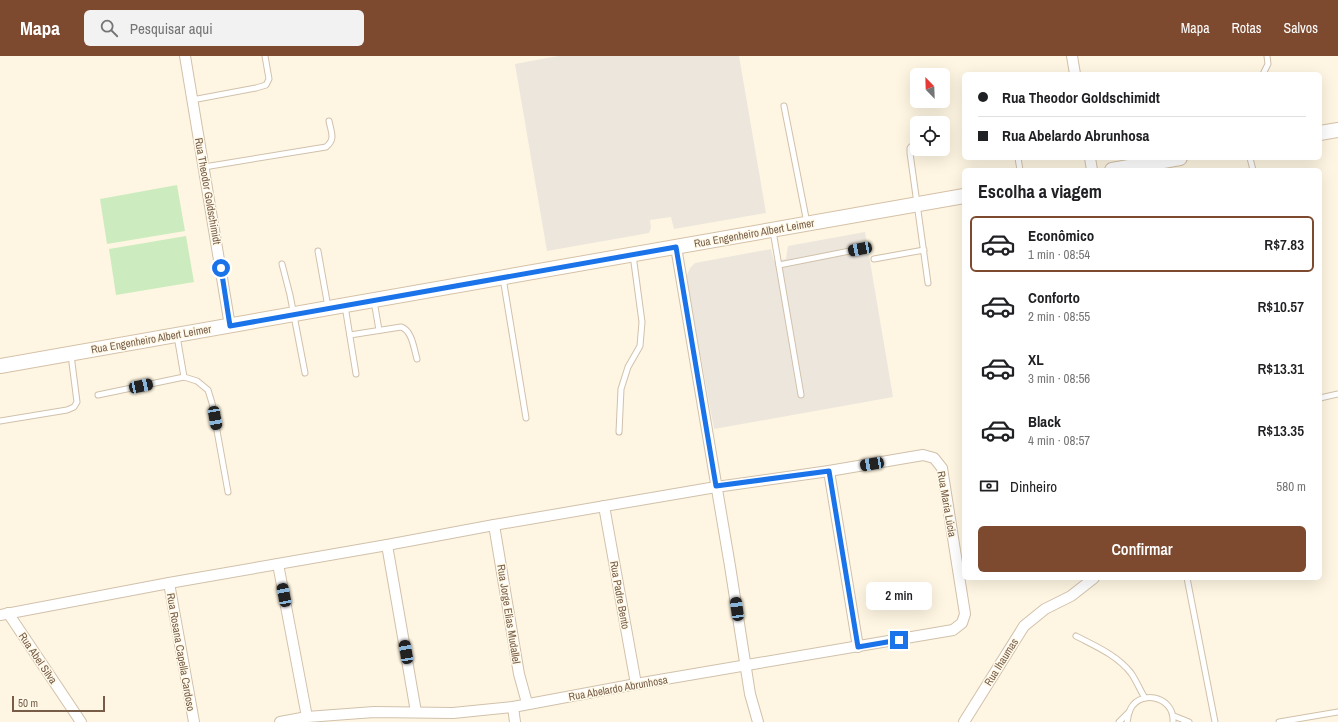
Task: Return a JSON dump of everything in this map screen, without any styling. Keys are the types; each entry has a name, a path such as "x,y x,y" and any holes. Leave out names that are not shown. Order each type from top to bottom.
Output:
{"street":[{"name":"Rua Theodor Goldschimidt","path":"185,56 230,326"},
{"path":"1072,56 1075,72"},
{"path":"1322,133 1338,133"},
{"path":"1123,168 1169,160"},
{"name":"Rua Engenheiro Albert Leimer","path":"0,366 962,196"},
{"path":"676,247 730,566 745,666 753,707 758,722"},
{"name":"Rua Maria Lúcia","path":"829,471 923,455 934,458 942,468 966,614 962,623 953,630"},
{"path":"4,614 169,583 716,486 829,471 858,647"},
{"name":"Rua Padre Bento","path":"604,506 636,684"},
{"name":"Rua Jorge Elias Mudallel","path":"494,525 519,674 527,704"},
{"path":"387,545 416,712"},
{"path":"278,564 307,717"},
{"name":"Rua Ihaumas","path":"964,722 1024,626 1045,609 1071,596 1091,580"},
{"name":"Rua Rosana Capella Cardoso","path":"169,583 194,722"},
{"name":"Rua Abel Silva","path":"4,614 81,722"},
{"name":"Rua Abelardo Abrunhosa","path":"280,722 307,717 374,712 454,713 512,707 636,684 953,630"},
{"path":"512,707 515,722"}],"lane":[{"path":"192,100 266,85 268,79 265,56"},
{"path":"1264,72 1268,64 1267,56"},
{"path":"784,106 807,224"},
{"path":"204,167 326,146 331,143 333,138 329,121"},
{"path":"911,156 928,283"},
{"path":"773,230 801,395"},
{"path":"779,265 860,249"},
{"path":"874,259 924,250"},
{"path":"318,251 328,308"},
{"path":"619,432 621,389 628,367 640,346 642,322 633,254"},
{"path":"282,264 294,314 305,373"},
{"path":"503,277 526,418"},
{"path":"374,300 379,330"},
{"path":"345,305 356,374"},
{"path":"350,334 401,326 406,328 409,332 417,359"},
{"path":"177,335 184,378"},
{"path":"0,421 67,410 74,407 77,402 70,354"},
{"path":"98,395 184,378 197,381 208,390 212,403 228,492"},
{"path":"1322,398 1338,394"},
{"path":"1187,580 1215,722"},
{"path":"1076,636 1106,652 1124,666 1131,674 1145,698"},
{"path":"1119,722 1129,712 1135,703 1145,698 1154,698 1163,701 1170,707 1174,719 1189,722"},
{"path":"1127,722 1129,712"},
{"path":"1279,722 1338,712"}],"shaded area":[{"path":"558,56 739,56 766,213 674,229 671,217 650,220 651,228 649,233 547,251 515,64"},
{"path":"865,232 893,397 714,429 687,281 687,275 690,268 695,263 771,249 774,261 786,259 788,246"}],"green space":[{"path":"177,185 185,231 107,244 100,199"},
{"path":"186,236 194,282 116,295 109,249"}],"route":[{"path":"221,268 230,326 676,247 716,486 829,471 858,647 899,640"}]}
